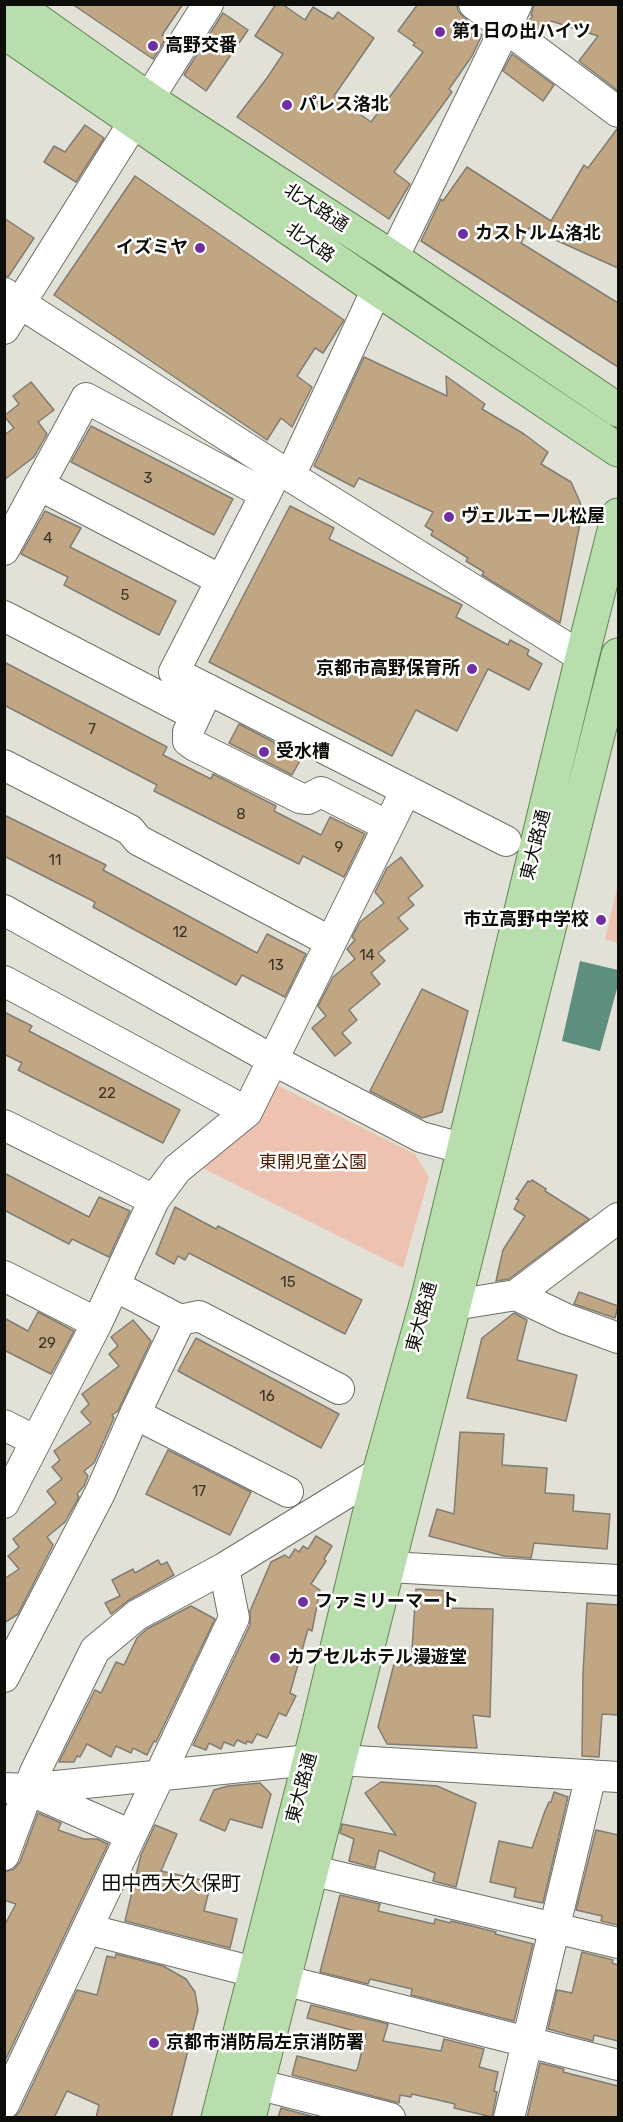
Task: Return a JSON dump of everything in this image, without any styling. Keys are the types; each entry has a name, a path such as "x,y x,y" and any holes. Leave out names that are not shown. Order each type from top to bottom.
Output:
{"main road":[{"name":"北大路通","path":"14,4 143,111 393,258 618,410"},
{"name":"北大路","path":"4,32 143,111 377,289 618,450"},
{"name":"東大路通","path":"218,2118 242,2081 325,1760 389,1567 441,1301 477,1153 582,657 618,515"},
{"name":"東大路通","path":"477,1153 618,655"},
{"name":"東大路通","path":"269,1976 310,1870 325,1760 379,1473 441,1301"},
{"name":"東大路通","path":"242,2081 249,2118"}],"street":[{"path":"208,4 143,111 10,309 275,485 582,657"},
{"path":"474,4 512,16 618,112"},
{"path":"393,258 512,16"},
{"path":"201,702 174,672 377,289"},
{"path":"4,550 86,398 275,485"},
{"path":"39,485 221,580"},
{"path":"4,616 406,790 506,841"},
{"path":"201,702 188,732 188,741 195,746 300,798 308,799 321,792 388,826"},
{"path":"4,765 130,830 138,840 331,942"},
{"path":"4,1503 97,1323 154,1200 177,1170 247,1112 406,790"},
{"path":"4,910 273,1060 421,1137 477,1153"},
{"path":"4,981 247,1112"},
{"path":"4,1125 154,1200"},
{"path":"516,1295 618,1218"},
{"path":"4,1276 97,1323"},
{"path":"114,1286 180,1320 199,1316 339,1389"},
{"path":"441,1301 516,1295 567,1319 618,1338"},
{"path":"4,1677 100,1493 180,1320"},
{"path":"135,1414 288,1492"},
{"path":"4,1425 36,1441"},
{"path":"4,1855 16,1789 95,1650 137,1615 224,1568 379,1473"},
{"path":"389,1567 618,1580"},
{"path":"4,2104 234,1618 224,1568"},
{"path":"16,1789 325,1760 605,1776 555,1928 509,2118"},
{"path":"16,1789 131,1836"},
{"path":"310,1870 618,1943"},
{"path":"87,1929 618,2065"},
{"path":"242,2081 390,2118"}],"green space":[{"path":"618,884 618,943 605,939"},
{"name":"東開児童公園","path":"277,1085 415,1154 429,1177 403,1268 203,1168 249,1126"}],"shaded area":[{"path":"580,961 618,970 618,985 600,1051 562,1041"}],"building":[{"path":"72,4 183,4 162,35 167,37 153,59"},
{"name":"パレス洛北","path":"276,4 282,4 305,20 313,7 333,19 338,12 374,38 334,96 371,122 423,52 398,31 418,4 457,4 458,11 467,20 465,23 482,35 472,56 449,89 452,92 394,172 410,184 389,219 237,117 283,54 255,36"},
{"path":"534,4 618,4 618,91 579,61 598,36 551,21 541,33 527,22 533,16 531,15"},
{"path":"223,13 248,30 206,91 184,75"},
{"path":"512,54 554,85 543,101 503,71"},
{"path":"85,125 104,138 76,182 44,162 54,146 65,152"},
{"name":"カストルム洛北","path":"617,129 618,268 529,228 521,243 618,303 618,367 421,241 441,199 443,201 467,167 551,221 584,165 588,168"},
{"path":"135,176 344,320 323,353 315,348 297,376 312,387 292,427 281,418 267,440 54,295"},
{"path":"4,218 34,238 8,277 4,276"},
{"path":"364,357 447,396 446,376 485,404 482,409 524,434 548,452 541,464 571,482 580,502 582,514 560,623 482,575 484,572 466,561 468,558 431,535 433,531 425,526 433,512 359,478 354,487 314,466"},
{"path":"31,382 54,410 38,422 47,434 34,457 4,480 4,435 14,428 4,416 19,404 13,396"},
{"path":"91,426 233,499 214,535 71,462"},
{"path":"290,506 334,528 329,539 462,605 456,617 508,645 510,640 529,650 527,655 542,664 529,690 488,669 457,731 416,710 392,756 209,662"},
{"path":"45,511 81,528 70,547 176,601 159,635 64,585 68,577 21,554"},
{"path":"4,662 167,747 163,755 211,779 213,774 276,806 274,811 321,835 330,817 365,834 344,877 303,856 299,864 154,791 157,785 4,705"},
{"path":"239,724 302,757 292,775 229,743"},
{"path":"4,815 106,865 103,870 257,953 267,934 306,954 285,997 242,975 236,985 93,907 95,902 4,856"},
{"path":"401,857 423,886 408,898 414,905 398,918 408,929 378,953 385,961 371,973 380,984 349,1010 357,1020 342,1033 351,1043 335,1056 312,1028 326,1016 318,1006 333,977 355,959 347,949 355,940 352,937 360,922 384,903 375,892 387,868"},
{"path":"422,989 468,1011 442,1112 422,1118 370,1091"},
{"path":"4,1012 32,1026 29,1031 180,1110 163,1143 18,1070 22,1063 4,1054"},
{"path":"4,1173 89,1217 99,1197 130,1211 109,1257 72,1239 69,1244 4,1210"},
{"path":"532,1180 589,1219 509,1279 496,1281 503,1250 525,1216 514,1209 519,1200 516,1199 528,1181"},
{"path":"175,1207 216,1229 218,1226 362,1300 345,1334 189,1253 185,1260 178,1256 174,1264 156,1254"},
{"path":"579,1292 618,1306 615,1318 574,1304"},
{"path":"38,1312 74,1331 51,1374 4,1350 4,1318 28,1331"},
{"path":"514,1313 527,1320 517,1360 577,1375 566,1421 467,1398 482,1338"},
{"path":"133,1320 151,1341 118,1411 112,1415 114,1418 94,1463 84,1471 88,1476 84,1486 77,1494 79,1497 65,1522 47,1537 53,1545 18,1614 4,1623 4,1579 19,1569 8,1556 19,1547 13,1539 56,1503 47,1491 62,1479 52,1467 60,1460 54,1451 91,1423 81,1412 89,1404 82,1394 119,1366 109,1354 118,1346 111,1337"},
{"path":"196,1338 339,1414 321,1448 178,1371"},
{"path":"460,1432 504,1434 502,1465 547,1468 545,1493 574,1495 573,1511 610,1514 607,1549 534,1543 531,1558 504,1556 429,1536 437,1509 454,1514"},
{"path":"168,1450 251,1492 230,1535 146,1494"},
{"path":"316,1536 332,1546 324,1559 326,1561 311,1584 320,1590 312,1631 308,1629 290,1693 296,1696 286,1716 279,1713 267,1738 257,1734 252,1743 247,1741 246,1744 237,1740 234,1746 224,1742 221,1749 209,1743 206,1750 193,1745 250,1625 250,1611 271,1562 285,1555 289,1558 295,1549 299,1552 303,1546 308,1549"},
{"path":"158,1560 161,1565 167,1562 174,1575 129,1600 111,1614 105,1603 120,1596 112,1580 133,1569 135,1573"},
{"path":"416,1589 450,1591 449,1608 493,1609 490,1717 473,1715 477,1748 387,1744 378,1727 394,1664 411,1665"},
{"path":"587,1603 618,1605 618,1715 602,1714 599,1757 582,1756"},
{"path":"191,1606 215,1619 156,1742 154,1741 147,1755 133,1748 131,1753 116,1746 111,1757 87,1744 80,1757 77,1756 74,1762 59,1762 95,1690 101,1693 116,1662 124,1665 137,1638 147,1629"},
{"path":"381,1782 437,1786 476,1803 456,1887 433,1881 435,1873 379,1850 375,1868 349,1861 354,1839 340,1833 342,1824 396,1835 365,1793"},
{"path":"260,1783 271,1794 262,1828 230,1819 225,1831 200,1820 214,1790 228,1786"},
{"path":"554,1792 568,1797 543,1903 514,1897 516,1888 490,1882 499,1841 532,1848"},
{"path":"38,1813 61,1823 58,1830 84,1839 97,1839 108,1844 4,2063 4,1926 16,1904 4,1900 4,1872 14,1869 20,1862"},
{"path":"155,1825 177,1834 161,1871 211,1882 204,1911 237,1919 230,1948 125,1921 141,1855"},
{"path":"596,1830 618,1835 618,1925 601,1921 602,1916 576,1910"},
{"path":"340,1895 380,1904 378,1911 434,1924 435,1919 450,1923 451,1921 533,1944 514,2021 411,1995 412,1989 370,1979 368,1984 320,1972"},
{"path":"582,1952 613,1960 612,1963 618,1965 618,2041 594,2035 593,2041 548,2029 557,1990 572,1993"},
{"path":"116,1954 163,1966 186,1979 195,1992 198,2010 171,2118 96,2118 99,2105 67,2091 54,2118 14,2118 20,2111 77,1990 97,1995 107,1956 115,1958"},
{"path":"311,2005 388,2024 383,2041 441,2051 444,2039 484,2049 479,2067 498,2072 492,2117 454,2108 455,2104 412,2094 411,2097 400,2095 399,2103 292,2075 297,2056 356,2071 358,2067 366,2034 307,2018"},
{"path":"540,2063 564,2069 563,2072 618,2086 618,2118 527,2118"},
{"path":"281,2108 318,2118 278,2118"}],"place":[{"name":"第1 日の出ハイツ","path":"440,32"},
{"name":"高野交番","path":"153,46"},
{"name":"パレス洛北","path":"287,105"},
{"name":"カストルム洛北","path":"463,234"},
{"name":"イズミヤ","path":"200,248"},
{"name":"ヴェルエール松屋","path":"449,517"},
{"name":"京都市高野保育所","path":"472,669"},
{"name":"受水槽","path":"264,752"},
{"name":"市立高野中学校","path":"601,920"},
{"name":"ファミリーマート","path":"303,1602"},
{"name":"カプセルホテル漫遊堂","path":"275,1658"},
{"name":"京都市消防局左京消防署","path":"154,2043"}],"district":[{"name":"田中西大久保町","path":"171,1884"}]}
